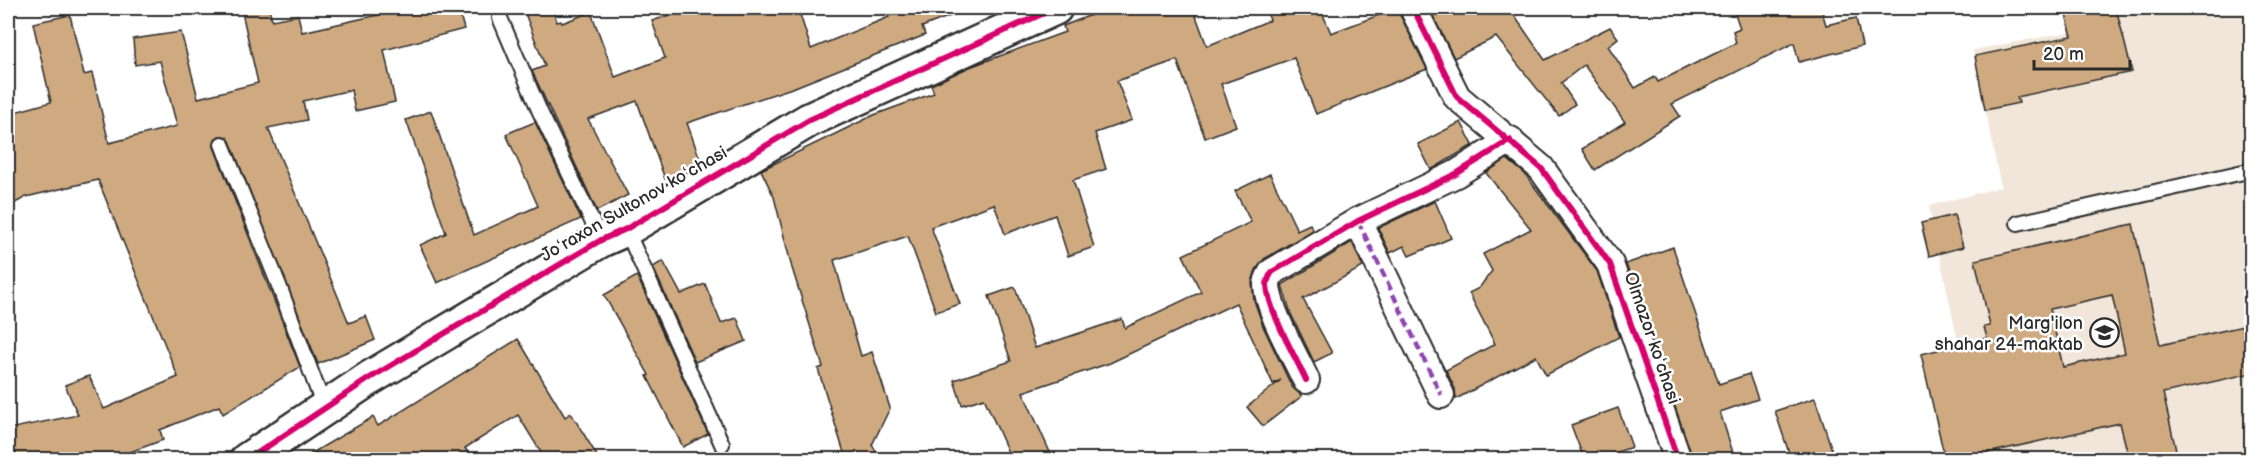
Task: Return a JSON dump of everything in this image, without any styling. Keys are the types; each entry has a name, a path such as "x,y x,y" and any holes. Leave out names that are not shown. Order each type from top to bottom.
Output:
{"street":[{"name":"Joʻraxon Sultonov koʻchasi","path":"247,459 324,407 809,120 1055,8"},
{"name":"Olmazor koʻchasi","path":"1413,8 1457,97 1541,168 1610,264 1678,459"},
{"path":"1306,380 1271,303 1268,279 1272,272 1358,221 1456,174 1510,140"},
{"path":"1358,221 1441,395"}],"lane":[{"path":"500,18 540,112 613,234 722,444"},
{"path":"222,144 278,283 324,407"},
{"path":"2018,223 2252,170"}],"shaded area":[{"name":"Marg'ilon shahar 24-maktab","path":"2067,8 2251,8 2251,459 1983,459 1929,206 2001,187 1973,50 2070,32"}],"building":[{"path":"241,8 269,8 272,20 298,15 302,32 409,8 458,8 464,29 384,50 395,102 355,111 351,90 303,101 307,120 268,128 349,323 366,316 375,340 318,364 230,141 227,137 219,136 215,139 214,147 300,367 223,414 219,406 160,430 163,440 111,459 8,459 8,429 78,415 65,385 89,376 104,409 178,377 98,180 26,197 8,207 8,114 51,102 33,23 70,15 84,75 92,73 109,143 177,126 160,61 135,65 133,39 181,32 198,98 258,83"},
{"path":"523,8 552,8 557,22 562,23 591,12 615,77 665,58 652,21 691,8 798,8 811,49 889,17 885,8 968,9 922,27 925,35 795,87 687,123 701,162 686,172 665,179 637,101 588,119 628,195 597,211 532,71 545,66"},
{"path":"1109,8 1193,8 1207,46 1270,20 1265,8 1320,8 1331,33 1398,8 1427,69 1316,114 1294,58 1221,84 1236,126 1205,138 1177,60 1117,81 1132,120 1095,133 1106,169 1073,180 1094,247 1068,256 1055,215 1005,234 994,204 931,227 960,304 936,312 908,236 834,260 861,356 872,352 890,408 872,445 881,459 846,459 818,369 823,367 792,268 774,197 761,170 874,115 934,93 931,85 967,68 1065,32 1063,26"},
{"path":"1429,8 1509,8 1545,60 1610,27 1618,38 1608,46 1635,88 1655,77 1658,82 1736,43 1733,31 1740,28 1733,8 1762,8 1764,14 1789,8 1821,8 1826,25 1856,18 1862,46 1799,62 1794,43 1672,104 1680,116 1595,170 1582,149 1625,122 1584,65 1561,83 1575,104 1559,116 1496,37 1454,58"},
{"path":"2064,8 2116,8 2132,72 2017,97 2019,103 1985,110 1975,56 2072,36"},
{"path":"431,111 474,235 538,206 506,134 535,122 581,219 437,283 420,245 446,233 406,120"},
{"path":"1461,122 1473,145 1431,170 1418,144"},
{"path":"1507,159 1525,174 1597,271 1619,337 1546,375 1536,356 1456,399 1455,389 1446,370 1495,344 1469,293 1479,288 1492,271 1483,254 1531,229 1486,173"},
{"path":"1270,174 1297,230 1310,224 1313,230 1264,259 1256,270 1252,282 1254,300 1263,326 1292,387 1302,396 1263,426 1247,407 1281,380 1273,384 1236,303 1110,363 1023,392 1053,459 1011,459 984,398 962,405 954,380 1011,361 989,296 1015,287 1035,348 1122,319 1125,328 1201,292 1183,255 1251,222 1235,191"},
{"path":"1435,201 1451,238 1409,256 1404,246 1390,253 1378,228"},
{"path":"1954,215 1963,247 1929,256 1921,223"},
{"path":"2133,224 2160,345 2252,324 2252,373 2163,393 2178,459 2129,459 2120,423 1974,456 1975,459 1945,459 1921,354 1987,338 1984,327 1990,326 1975,260","holes":["2112,295 2125,353 2063,367 2050,309"]},
{"path":"1352,242 1363,267 1303,299 1332,353 1314,362 1291,314 1282,285"},
{"path":"1673,247 1719,384 1749,374 1758,399 1720,412 1735,459 1693,459 1626,264"},
{"path":"663,261 681,294 705,284 721,323 737,318 746,341 695,362 653,267"},
{"path":"637,276 708,434 683,447 647,376 649,375 604,295"},
{"path":"518,339 565,417 571,413 599,459 545,459 518,415 465,448 472,459 302,459 373,417 378,426"},
{"path":"1815,398 1835,459 1791,459 1775,411"},
{"path":"1618,408 1632,447 1596,459 1584,459 1571,425"}],"marked path":[{"path":"1358,221 1441,395"}],"cycle path":[{"path":"247,460 370,378 601,240 626,229 809,120 1055,8"},
{"path":"1413,8 1457,97 1541,168 1610,264 1678,460"},
{"path":"1306,380 1272,307 1267,285 1272,272 1358,221 1456,174 1510,140"}],"place":[{"name":"Marg'ilon shahar 24-maktab","path":"2104,333"}]}
